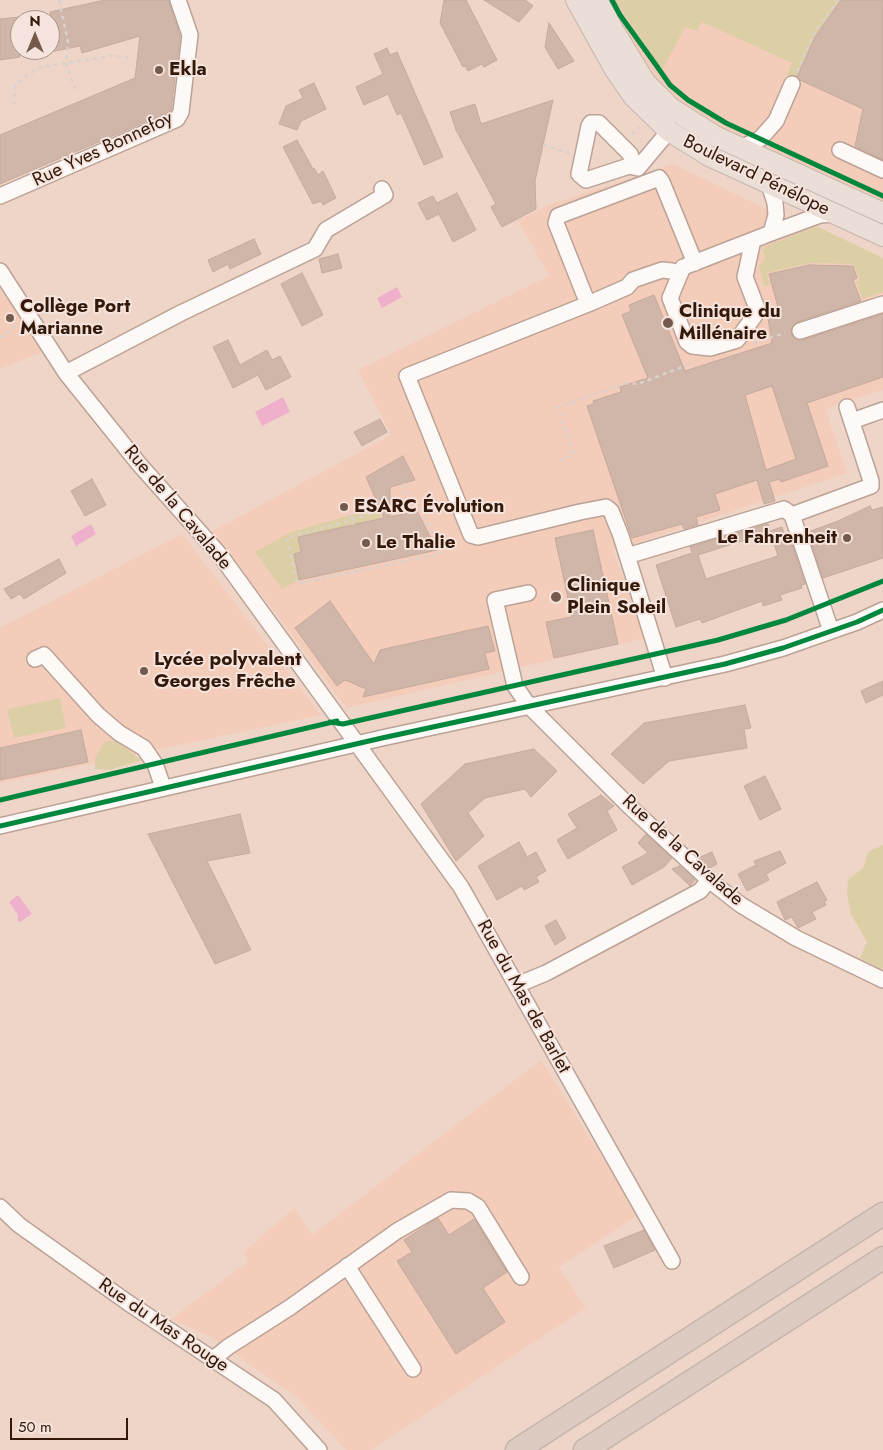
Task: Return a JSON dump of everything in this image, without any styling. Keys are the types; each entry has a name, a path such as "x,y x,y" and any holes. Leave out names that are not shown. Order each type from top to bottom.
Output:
{"highway":[{"path":"517,1450 883,1214"},
{"path":"585,1450 883,1258"}],"main road":[{"name":"Boulevard Pénélope","path":"581,2 615,70 633,96 669,131 709,156 883,236"},
{"name":"Boulevard Pénélope","path":"581,2 658,96 692,123 741,148 883,213"}],"street":[{"name":"Rue Yves Bonnefoy","path":"0,196 177,119 182,112 190,34 178,0"},
{"path":"741,148 760,139 776,121 793,81"},
{"path":"635,160 599,123 591,123 579,174 586,180 635,160 669,131"},
{"path":"840,150 883,170"},
{"path":"588,304 556,223 558,216 659,178 662,182 683,267 670,298 687,342 692,346 710,348 737,340 758,311 745,278 753,240"},
{"path":"769,184 775,203 776,215 771,232"},
{"path":"66,373 181,312 315,249 327,239 326,230 385,195 382,189"},
{"path":"665,678 611,510 606,508 580,512 478,537 470,535 406,376 627,287 632,290 666,278 683,267 771,232 820,215 833,214"},
{"name":"Rue de la Cavalade","path":"0,271 27,316 66,373 139,464 220,555 357,744"},
{"path":"795,331 883,304"},
{"path":"792,515 871,486 872,481 849,414 883,410"},
{"path":"627,556 784,509 792,515 831,631"},
{"name":"Rue de la Cavalade","path":"528,593 496,600 514,686 529,706 628,805 709,880 766,921 883,980"},
{"path":"0,826 357,744 665,678 783,648 883,610"},
{"path":"35,660 44,655 98,714 120,733 144,748 155,764 164,787"},
{"name":"Rue du Mas de Barlet","path":"357,744 461,887 672,1261"},
{"path":"517,985 546,973 700,891 709,880"},
{"path":"212,1360 228,1347 289,1308 397,1231 444,1203 458,1199 468,1201 478,1207 521,1277"},
{"name":"Rue du Mas Rouge","path":"0,1207 40,1241 212,1360 274,1400 319,1450"},
{"path":"347,1266 413,1369"}],"path":[{"path":"59,0 68,42 66,64 76,92"},
{"path":"793,81 815,31 838,0"},
{"path":"14,106 15,86 26,76 41,67 111,56 130,57"},
{"path":"542,146 582,156"},
{"path":"0,338 27,316"},
{"path":"774,336 795,331"},
{"path":"560,460 574,455 558,407 626,383 638,384 685,367"},
{"path":"404,483 408,500 420,508 442,553 297,584 287,538 352,520 408,500"},
{"path":"351,515 353,525"},
{"path":"0,800 340,720"}],"shaded area":[{"path":"589,0 883,0 883,233 664,121"},
{"path":"615,0 841,0 815,37 797,78 787,75 792,63 702,22 697,31 685,27 662,71"},
{"name":"Clinique du Millénaire","path":"673,164 883,265 883,390 825,409 847,473 613,551 646,638 347,708 267,602 209,533 391,435 358,370 549,276 518,220 551,204"},
{"path":"816,226 883,258 883,292 863,299 856,282 860,280 853,264 809,263 767,273 770,285 764,287 759,266 765,258 762,248"},
{"name":"Collège Port Marianne","path":"0,284 42,352 0,369"},
{"path":"397,287 402,297 382,308 377,298"},
{"path":"283,397 290,412 262,426 255,412"},
{"path":"379,507 381,519 294,554 299,580 282,589 255,552 291,532"},
{"path":"91,524 96,534 76,546 71,536"},
{"name":"Lycée polyvalent Georges Frêche","path":"182,534 321,715 0,783 0,628"},
{"path":"60,698 66,728 14,738 7,709"},
{"path":"105,741 115,741 142,760 109,770 95,769 95,758"},
{"path":"883,845 883,968 881,969 860,958 867,942 851,914 847,895 848,880 863,868 868,852"},
{"path":"18,895 32,914 20,922 18,921 18,915 9,902"},
{"path":"541,1060 638,1215 559,1267 586,1308 371,1450 346,1450 297,1397 211,1337 171,1319 248,1262 244,1252 294,1208 312,1235"}],"building":[{"name":"Ekla","path":"105,0 168,0 180,36 171,111 0,184 0,135 135,78 140,36 82,53 80,46 60,50 59,10"},
{"path":"444,0 466,0 497,60 484,67 482,64 468,71 465,66 463,67 440,23"},
{"path":"484,0 525,0 533,6 519,22"},
{"path":"841,0 883,0 883,160 855,146 863,109 797,77 815,37"},
{"path":"10,18 10,58 0,60 0,19"},
{"path":"549,23 574,61 558,69 545,47"},
{"path":"387,48 390,55 397,52 443,157 424,165 401,113 397,115 388,94 364,105 356,87 383,74 374,54"},
{"path":"314,83 326,109 301,121 297,130 279,124 286,106 303,98 299,90"},
{"path":"553,100 535,181 536,209 502,227 491,207 496,204 456,130 450,112 475,104 481,124"},
{"path":"297,140 318,175 323,171 336,198 323,205 321,201 313,204 283,147"},
{"path":"457,193 476,230 453,242 439,214 427,220 418,203 433,196 437,203"},
{"path":"254,239 261,254 230,269 228,264 213,272 208,260"},
{"path":"338,254 342,268 322,273 319,259"},
{"name":"Clinique du Millénaire","path":"809,265 853,266 857,278 853,280 861,301 797,322 791,330 794,338 803,340 883,314 883,377 807,403 828,466 781,482 780,479 769,482 775,501 764,504 757,480 715,494 720,510 696,517 698,525 684,529 682,524 632,538 587,406 594,404 593,401 621,392 620,387 648,378 622,315 631,311 629,305 654,295 685,371 772,343 767,312 778,307 769,274","holes":["772,386 796,459 766,470 745,395"]},
{"path":"302,273 323,315 302,326 281,284"},
{"path":"228,340 240,365 267,350 272,360 280,356 291,377 266,390 258,375 233,388 213,347"},
{"path":"380,419 387,432 362,446 354,432"},
{"name":"Le Thalie","path":"403,456 415,480 390,487 390,517 417,511 437,550 299,580 294,554 301,552 298,537 384,518 366,477"},
{"path":"92,479 106,505 85,516 71,491"},
{"name":"Le Fahrenheit","path":"870,506 872,510 883,507 883,558 823,578 808,532"},
{"path":"768,524 770,532 698,555 706,579 778,556 770,531 782,527 786,539 790,538 805,584 801,585 802,588 780,595 782,600 763,606 762,601 702,623 700,619 676,627 656,565 692,553 690,547"},
{"path":"593,530 618,644 554,658 546,622 572,617 555,538"},
{"path":"59,559 66,573 24,599 20,594 11,599 4,589"},
{"path":"330,601 374,664 380,650 488,626 495,651 485,653 489,669 363,697 366,689 345,680 337,686 295,628"},
{"path":"883,681 883,695 866,703 861,691"},
{"path":"745,705 751,728 744,729 747,748 669,761 643,784 611,754 644,723"},
{"path":"81,730 88,762 0,780 0,748"},
{"path":"534,749 557,771 531,797 525,789 485,798 468,813 484,836 456,861 421,804 465,764"},
{"path":"765,776 781,809 760,820 744,786"},
{"path":"601,795 614,806 607,811 617,830 568,859 557,840 577,828 568,814"},
{"path":"240,814 250,853 207,861 251,950 215,964 148,834"},
{"path":"646,834 672,858 664,867 632,885 622,867 648,853 638,843"},
{"path":"519,842 527,857 536,852 546,871 536,877 539,882 524,890 522,886 497,900 478,866"},
{"path":"780,851 786,863 766,874 769,880 747,891 738,874 756,865 754,861"},
{"path":"712,852 717,864 710,868 698,858"},
{"path":"680,866 695,880 690,886 672,869"},
{"path":"817,882 827,900 824,901 826,905 812,912 816,919 798,928 792,917 785,920 777,902"},
{"path":"556,920 566,938 555,945 545,926"},
{"path":"438,1218 449,1235 474,1219 507,1272 483,1288 505,1322 456,1354 397,1261 412,1252 404,1240"},
{"path":"644,1230 655,1250 614,1268 604,1246"}],"cycle path":[{"path":"612,0 620,15 670,85 688,100 726,123 883,196"},
{"path":"330,722 343,724 718,640 786,620 883,581"},
{"path":"0,826 382,738 725,664 783,648 857,622 883,610"},
{"path":"0,800 337,721"}],"place":[{"name":"Ekla","path":"159,70"},
{"name":"Collège Port Marianne","path":"10,318"},
{"name":"Clinique du Millénaire","path":"668,323"},
{"name":"ESARC Évolution","path":"344,507"},
{"name":"Le Fahrenheit","path":"847,538"},
{"name":"Le Thalie","path":"366,543"},
{"name":"Clinique Plein Soleil","path":"556,597"},
{"name":"Lycée polyvalent Georges Frêche","path":"144,671"}]}
